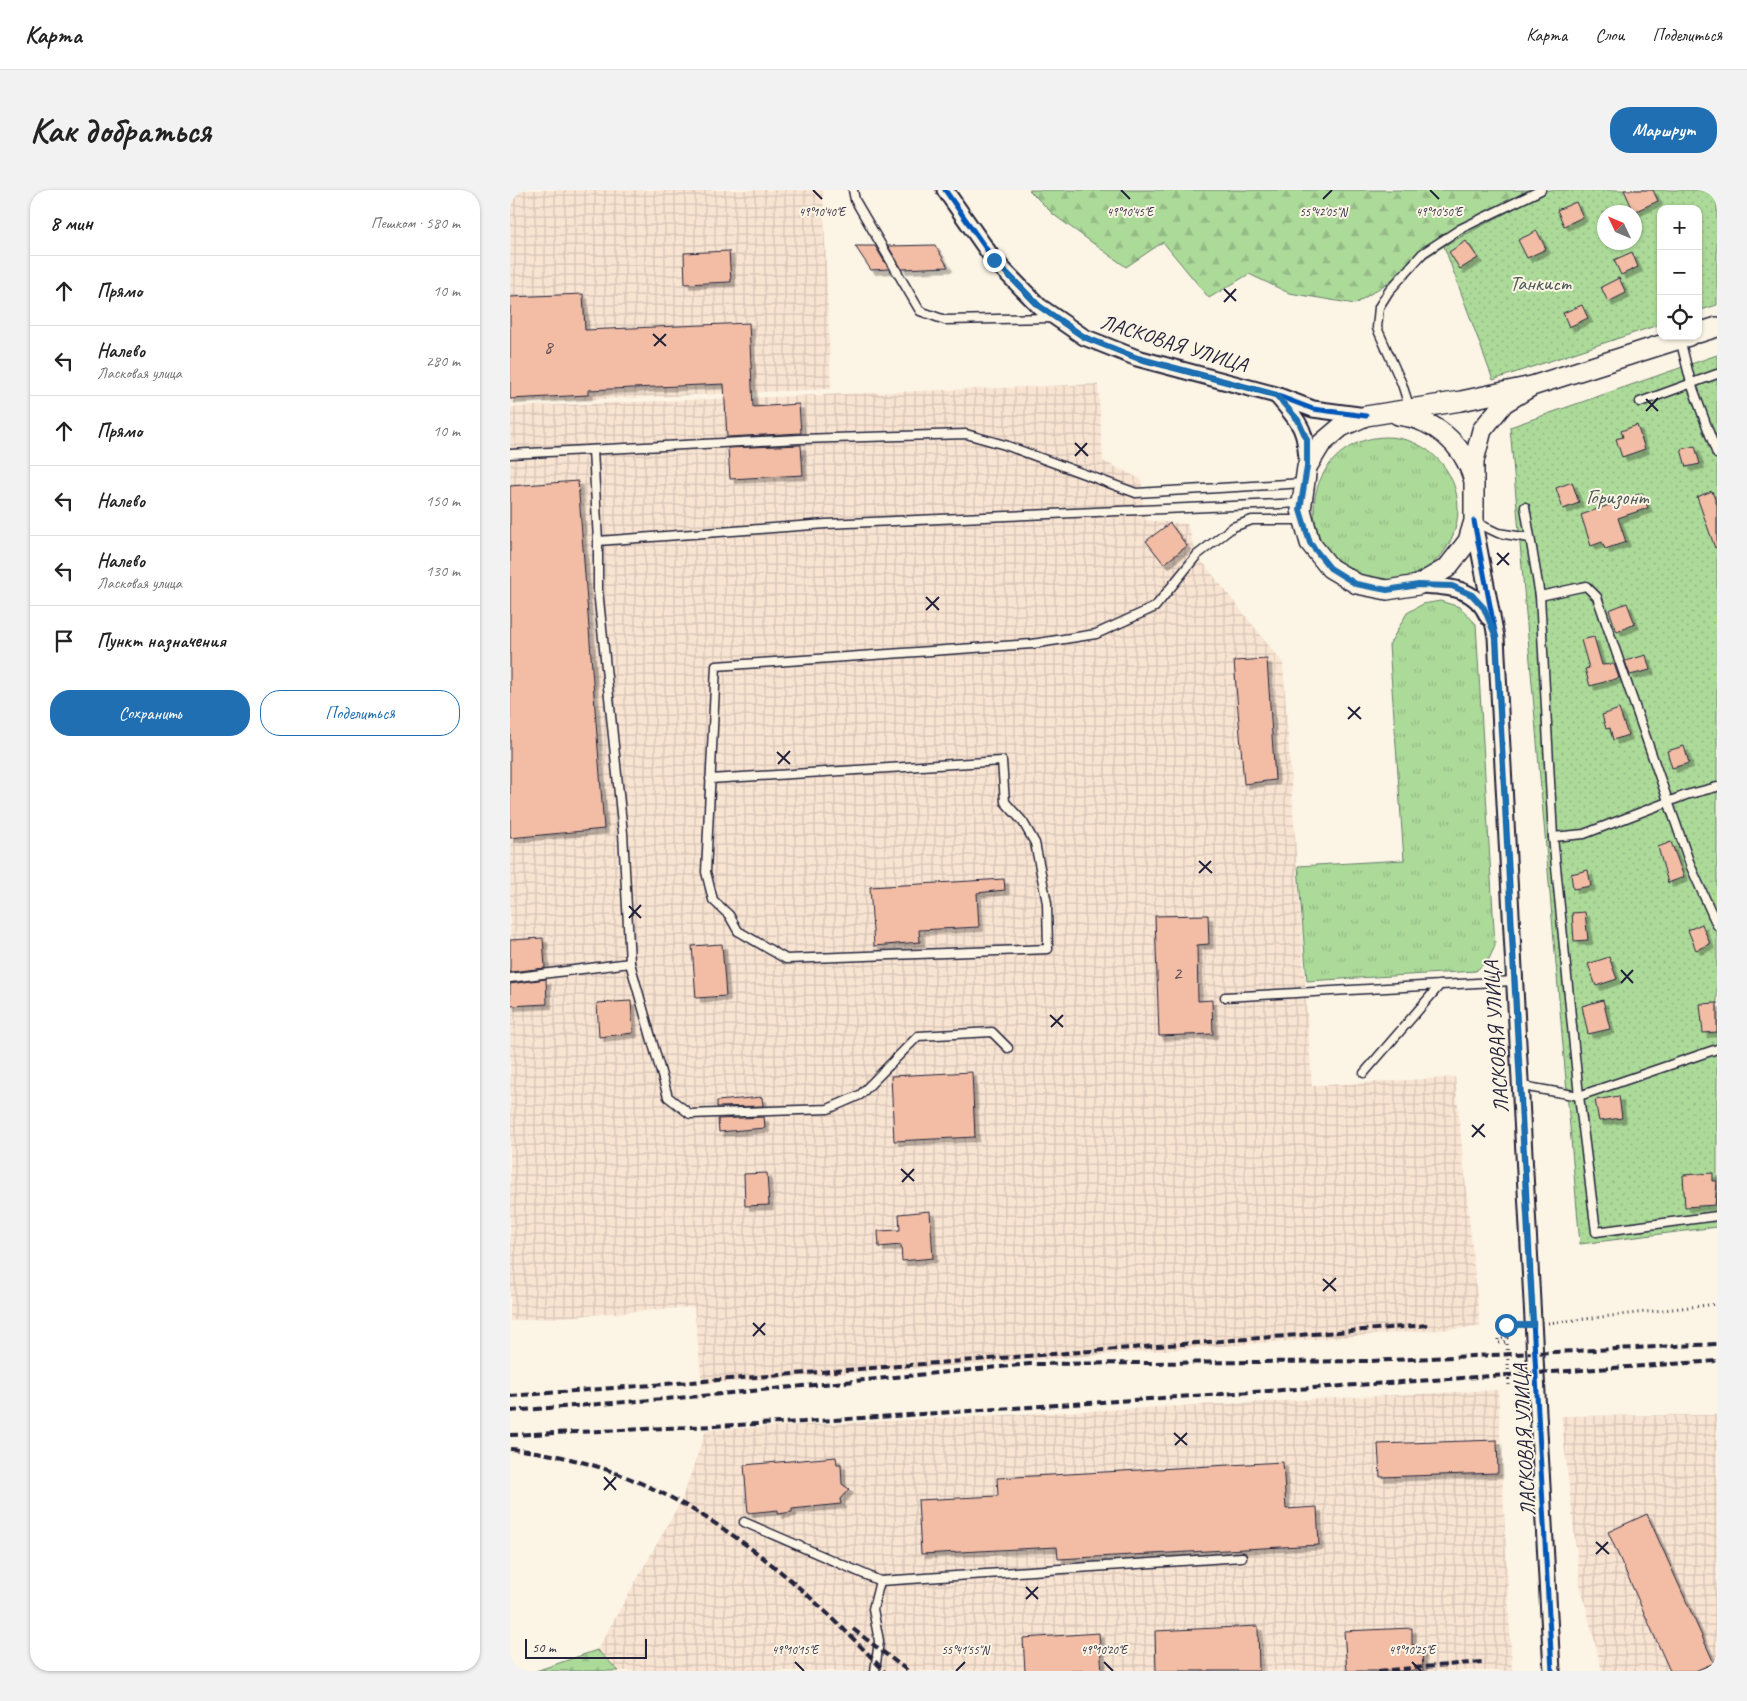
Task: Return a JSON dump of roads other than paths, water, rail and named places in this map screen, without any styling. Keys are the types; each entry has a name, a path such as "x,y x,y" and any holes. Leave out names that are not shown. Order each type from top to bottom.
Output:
{"street":[{"name":"ЛАСКОВАЯ УЛИЦА","path":"945,190 994,260 1039,306 1084,337 1137,358 1276,395 1313,408 1366,416"},
{"path":"1702,332 1717,327"},
{"path":"1305,475 1321,444 1341,427 1366,416 1461,402 1532,386 1678,340"},
{"path":"1418,585 1447,568 1468,541 1474,521 1474,461 1482,430 1504,403 1532,386"},
{"path":"1276,395 1298,420 1307,440 1302,512 1310,543 1330,568 1356,584 1387,590 1418,585 1452,586 1472,595 1484,608 1496,637"},
{"path":"1387,413 1413,416 1437,427 1456,445 1470,467 1474,483"},
{"name":"ЛАСКОВАЯ УЛИЦА","path":"1474,521 1496,637 1513,981 1522,1086 1552,1671"}],"lane":[{"path":"853,190 855,200 920,311 945,320 1056,318"},
{"path":"1410,410 1402,384 1377,328 1380,307 1389,291 1423,253 1460,229 1541,190"},
{"path":"1684,340 1691,383 1717,454"},
{"path":"1640,402 1717,374"},
{"path":"510,454 800,439 966,434 1005,445 1136,493 1305,475"},
{"path":"593,450 598,541 598,590 623,832 630,963 668,1097 690,1114 828,1109 860,1094 918,1036 992,1032 1008,1048"},
{"path":"1525,507 1540,596 1553,837 1579,1096 1596,1232 1717,1216"},
{"path":"598,541 826,524 1302,512"},
{"path":"710,779 1002,761 1005,802 1023,822 1034,843 1047,903 1048,949 786,959 738,931 729,915 713,900 706,872 710,779 716,666 1032,644 1096,634 1156,607 1197,555 1233,527 1252,520 1302,512"},
{"path":"1474,521 1498,533 1530,538"},
{"path":"1540,596 1586,586 1596,597 1691,867 1717,925"},
{"path":"1553,837 1584,834 1668,802 1717,787"},
{"path":"510,978 630,963"},
{"path":"1226,997 1513,981"},
{"path":"1364,1073 1440,985"},
{"path":"1522,1086 1579,1096 1717,1049"},
{"path":"744,1522 880,1582 1242,1557"},
{"path":"875,1671 879,1641 873,1608 880,1582"}],"railway":[{"path":"510,1396 1428,1325"},
{"path":"510,1411 690,1397 1030,1364 1371,1361 1717,1344"},
{"path":"510,1435 803,1422 1717,1361"},
{"path":"510,1449 566,1458 618,1474 669,1496 716,1524 762,1557 805,1593 884,1671"},
{"path":"853,1629 908,1671"},
{"path":"1378,1671 1482,1662"}],"park label":[{"name":"Танкист","path":"1540,283"},
{"name":"Горизонт","path":"1617,497"}]}
